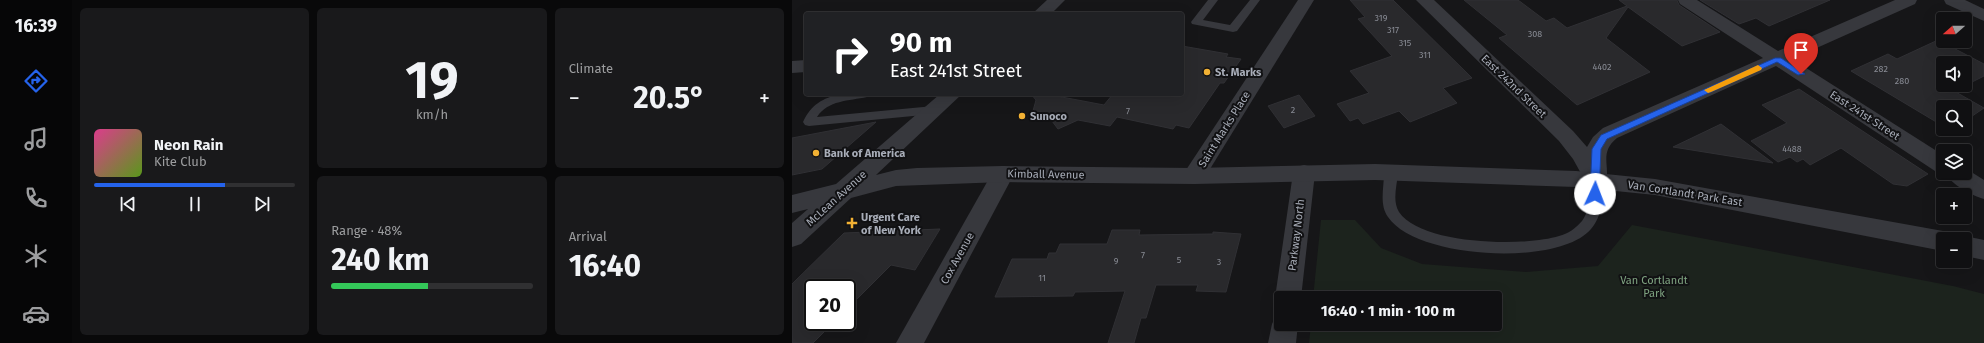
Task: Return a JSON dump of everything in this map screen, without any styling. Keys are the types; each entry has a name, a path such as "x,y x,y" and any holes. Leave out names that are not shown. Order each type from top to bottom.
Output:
{"street":[{"path":"1043,12 1057,0"},
{"name":"Saint Marks Place","path":"1194,176 1306,0"},
{"name":"East 242nd Street","path":"1424,0 1566,136 1581,154 1596,180"},
{"name":"East 241st Street","path":"1686,0 1936,161"},
{"path":"1596,180 1597,149 1604,137 1909,0"},
{"path":"1952,0 1984,16"},
{"path":"792,67 804,66"},
{"name":"McLean Avenue","path":"792,237 950,96"},
{"name":"Kimball Avenue","path":"792,204 896,178 1003,174 1194,176 1304,173"},
{"name":"Van Cortlandt Park East","path":"1304,173 1391,173 1596,180 1655,187 1719,198 1936,240"},
{"name":"Parkway North","path":"1289,291 1304,173"},
{"name":"Cox Avenue","path":"910,343 1003,174"},
{"path":"1967,180 1984,191"},
{"path":"1972,247 1984,250"},
{"path":"1282,343 1284,331"}],"lane":[{"path":"1213,0 1196,22 1233,29 1255,0"},
{"path":"854,96 822,103 812,114 809,122 934,110"},
{"path":"1391,173 1389,204 1397,218 1418,234 1443,243 1455,244 1539,246 1556,244 1578,234 1586,226 1592,215 1596,180"}],"green space":[{"name":"Van Cortlandt Park","path":"1321,220 1355,220 1381,248 1422,264 1526,272 1598,266 1632,225 1953,286 1984,294 1984,343 1309,343 1310,331 1502,331 1502,291 1314,291"}],"building":[{"path":"1350,0 1393,0 1472,78 1443,88 1457,103 1410,122 1399,111 1363,124 1358,118 1350,121 1337,104 1369,93 1350,71 1392,56 1358,19 1365,17"},
{"path":"1464,0 1518,0 1546,21 1554,18 1567,28 1627,6 1619,0 1677,0 1679,5 1720,32 1682,46 1628,7 1606,38 1650,72 1577,105 1499,38 1507,35"},
{"path":"1700,0 1830,0 1769,26 1756,18 1739,24"},
{"path":"1936,41 1936,48 1953,48 1969,56 1936,56 1936,92 1956,92 1970,100 1936,100 1936,122 1851,71 1888,54 1897,59"},
{"path":"1184,46 1228,54 1226,57 1241,59 1224,83 1220,83 1189,128 1176,125 1173,129 1117,117 1110,126 1078,120 1058,129 1046,113 1033,111 1036,100 1033,96 1057,96 1104,105 1111,96 1184,96"},
{"path":"1972,58 1984,64 1984,76 1972,82"},
{"path":"1799,89 1928,174 1907,186 1893,184 1841,148 1810,165 1803,159 1797,162 1790,157 1778,162 1751,141 1787,123 1762,105"},
{"path":"1299,95 1315,116 1284,128 1268,106"},
{"path":"1972,101 1984,108 1972,116"},
{"name":"Bank of America","path":"876,122 822,169 792,175 792,138"},
{"path":"1721,124 1773,163 1673,147"},
{"path":"940,229 915,270 891,265 856,300 856,279 804,279 804,331 825,331 813,343 792,343 792,284 844,233"},
{"path":"1112,230 1140,230 1139,235 1213,234 1213,232 1241,234 1226,292 1196,291 1198,285 1156,285 1146,318 1141,318 1134,343 1108,343 1125,291 1075,292 1073,296 995,297 1012,259 1047,259 1049,253 1056,253 1060,244 1107,244"}],"slow traffic":[{"path":"1708,90 1758,68"}],"place":[{"name":"St. Marks","path":"1207,72"},
{"name":"Sunoco","path":"1022,116"},
{"name":"Bank of America","path":"816,153"},
{"name":"Urgent Care of New York","path":"852,223"}],"route":[{"path":"1595,194 1595,158 1599,142 1604,137 1778,59 1801,74"}]}
